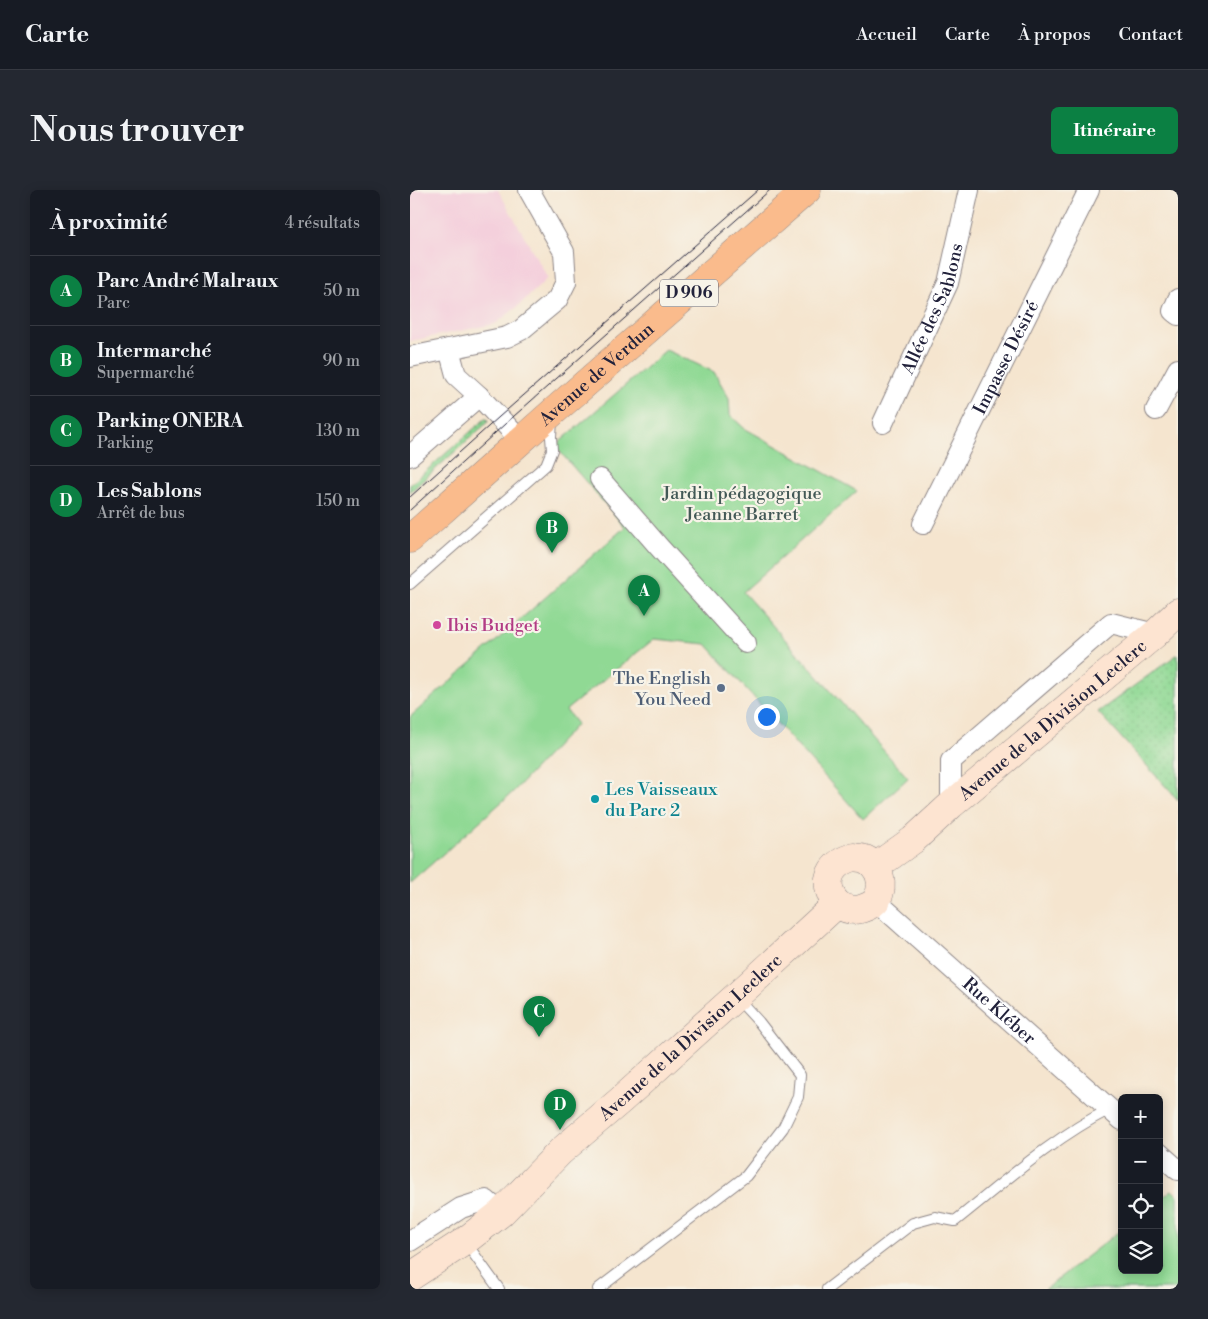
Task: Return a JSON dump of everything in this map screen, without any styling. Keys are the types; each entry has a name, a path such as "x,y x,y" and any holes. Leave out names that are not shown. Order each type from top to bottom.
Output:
{"main road":[{"name":"Avenue de Verdun","path":"410,539 807,190"}],"street":[{"path":"410,357 507,337 521,330 557,300 566,282 564,252 529,190"},
{"name":"Allée des Sablons","path":"883,423 948,283 969,190"},
{"name":"Impasse Désiré","path":"923,524 1089,190"},
{"path":"1178,299 1173,312 1178,315"},
{"path":"449,349 456,374 521,441"},
{"path":"1156,410 1178,369"},
{"path":"410,456 479,396"},
{"path":"600,479 746,643"},
{"name":"Avenue de la Division Leclerc","path":"876,867 913,840 951,805 1155,634 1178,612"},
{"name":"Avenue de la Division Leclerc","path":"951,805 951,761 1111,623 1155,634"},
{"path":"854,857 865,859 876,867 881,878 881,890 876,901 856,910 837,904 831,895 828,884 830,874 836,865 845,859 854,857"},
{"name":"Rue Kléber","path":"876,901 1116,1115"},
{"name":"Avenue de la Division Leclerc","path":"410,1277 465,1241 493,1207 621,1100 837,904"},
{"path":"1163,1157 1178,1170"},
{"name":"Avenue de la Division Leclerc","path":"410,1241 461,1208 493,1207"}],"lane":[{"path":"410,584 546,465 552,450 553,412"},
{"path":"598,1289 746,1176 783,1128 798,1096 800,1075 759,1022 736,996"},
{"path":"827,1289 913,1223 935,1217 954,1221 1054,1142 1092,1118 1116,1115"},
{"path":"465,1241 499,1289"}],"shaded area":[{"path":"410,190 498,190 548,278 516,308 495,324 410,341"}],"green space":[{"name":"Jardin pédagogique Jeanne Barret","path":"666,350 714,372 729,398 730,415 744,428 857,491 743,592 908,778 863,819 706,644 654,639 566,710 577,724 513,792 410,883 410,717 625,527 555,446"},
{"path":"485,419 488,422 410,492 410,485"},
{"path":"1178,654 1178,800 1098,712"},
{"path":"1172,1190 1178,1196 1178,1289 1045,1289 1118,1232 1118,1274 1163,1274 1163,1197"}],"tram line":[{"path":"410,497 758,190"},
{"path":"410,510 770,190"}],"place":[{"name":"Intermarché","path":"552,553"},
{"name":"Parc André Malraux","path":"644,616"},
{"name":"Ibis Budget","path":"437,625"},
{"name":"The English You Need","path":"721,688"},
{"name":"Les Vaisseaux du Parc 2","path":"595,799"},
{"name":"Parking ONERA","path":"539,1037"},
{"name":"Les Sablons","path":"560,1130"}]}
